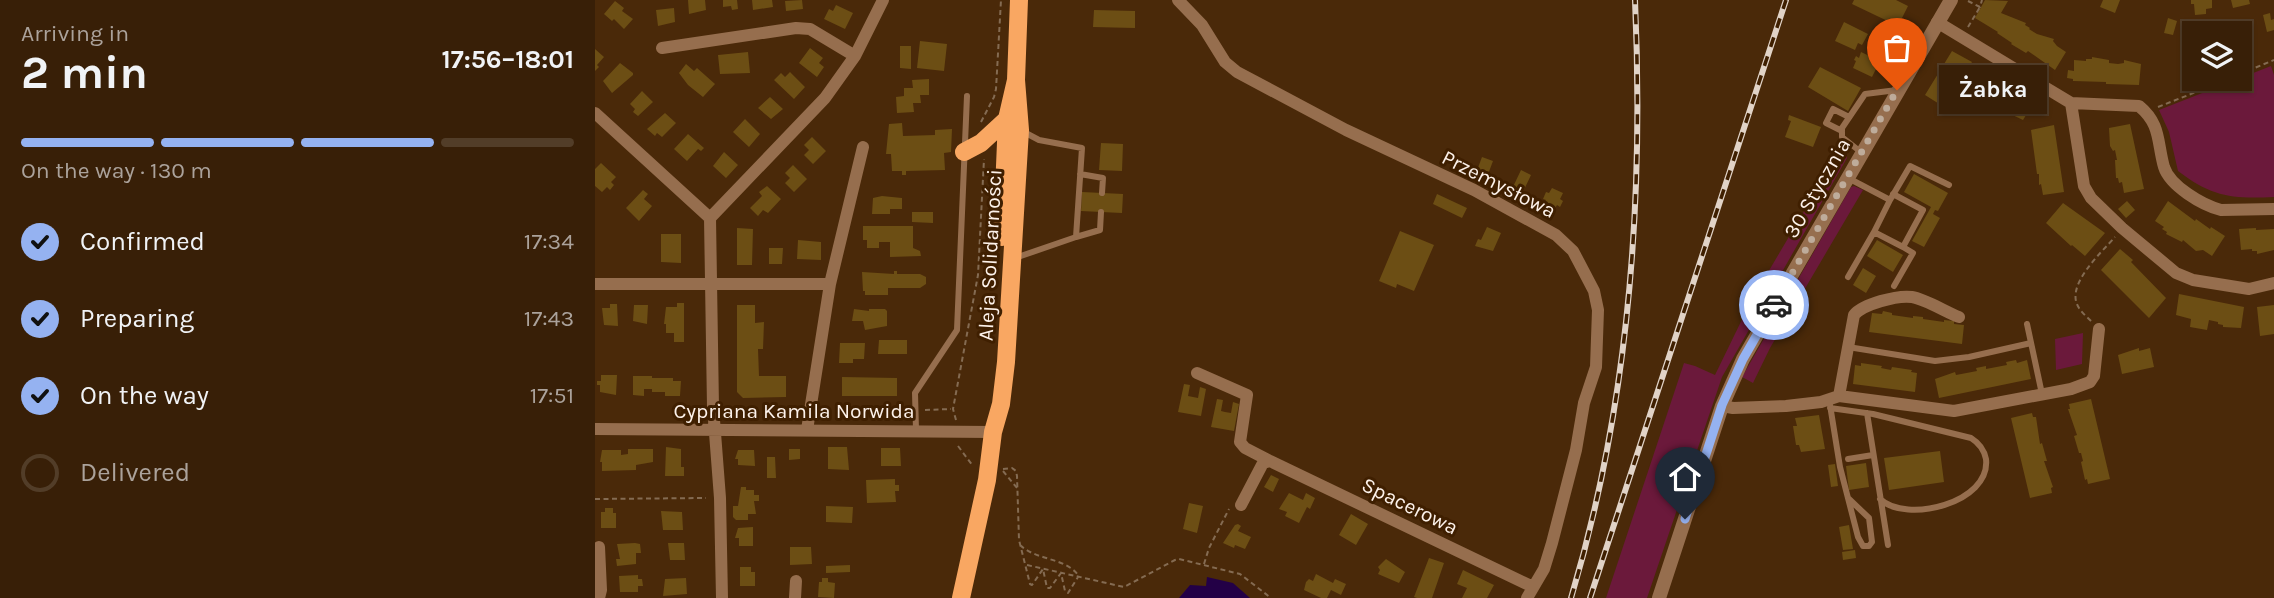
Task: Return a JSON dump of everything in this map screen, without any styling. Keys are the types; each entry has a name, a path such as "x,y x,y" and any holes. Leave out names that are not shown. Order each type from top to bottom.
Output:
{"main road":[{"name":"Aleja Solidarności","path":"961,598 986,480 993,432 1001,404 1006,362 1013,258 1019,0"},
{"path":"964,152 1014,125"},
{"name":"Aleja Solidarności","path":"993,432 990,404 1014,125"}],"street":[{"path":"722,598 710,218 825,98 855,56 883,0"},
{"name":"Przemysłowa","path":"1178,0 1202,25 1225,62 1237,72 1346,130 1519,214 1556,235 1573,251 1594,291 1598,310 1595,368 1584,403 1576,450 1552,542 1544,569 1530,592"},
{"name":"30 Stycznia","path":"1659,598 1722,405 1754,339 1951,0"},
{"path":"1937,22 2071,103 2139,106 2148,113 2157,131 2165,168 2179,187 2213,208 2274,209"},
{"path":"662,48 796,28 810,29 855,56"},
{"path":"2071,103 2084,186 2091,198 2122,228 2176,273 2193,280 2249,289 2274,284"},
{"path":"595,113 710,218"},
{"path":"807,430 830,284 863,147"},
{"path":"595,284 830,284"},
{"path":"1833,401 1854,315 1860,308 1885,300 1912,297 1959,317"},
{"path":"1722,405 1733,408 1833,401 1954,411 2071,389 2090,382 2097,369 2099,329"},
{"name":"Spacerowa","path":"1197,373 1247,395 1240,442 1245,448 1530,592"},
{"name":"Cypriana Kamila Norwida","path":"595,429 993,432"},
{"path":"1238,502 1263,463 1270,461"},
{"path":"599,547 599,598"},
{"path":"795,598 796,581"}],"lane":[{"path":"1862,153 1845,141 1842,131 1849,117 1865,94 1897,90"},
{"path":"916,430 915,393 957,330 967,96"},
{"path":"1842,131 1826,123 1833,108 1849,117"},
{"path":"1014,125 1039,140 1082,148 1076,237"},
{"path":"1848,277 1910,166 1949,185"},
{"path":"1080,174 1103,178 1102,193"},
{"path":"1848,178 1923,210 1903,247"},
{"path":"1013,258 1100,230 1101,212"},
{"path":"1874,232 1913,253 1894,286"},
{"path":"2027,324 2042,394"},
{"path":"1848,347 1935,360 1969,357 2031,342"},
{"path":"1849,498 1870,518 1872,542 1869,546 1860,543 1840,467 1833,401 1867,413 1971,438 1979,443 1985,452 1985,477 1972,492 1940,507 1903,509 1887,506 1879,499"},
{"path":"1867,413 1888,545"},
{"path":"1848,459 1873,455"}],"path":[{"path":"976,466 970,464 957,444 953,409 978,275 985,149 977,135 978,127 996,89 1001,0"},
{"path":"1966,31 1982,0"},
{"path":"1968,1 1980,7"},
{"path":"2252,69 2274,60"},
{"path":"2148,113 2200,91"},
{"path":"2099,329 2078,308 2074,293 2080,278 2122,228"},
{"path":"916,410 953,409"},
{"path":"1018,488 1002,470 1012,468 1016,471 1018,488 1020,544 1030,584 1032,585 1043,569"},
{"path":"595,499 720,498"},
{"path":"1204,565 1209,548 1238,502"},
{"path":"1020,544 1035,555 1067,565 1079,577"},
{"path":"1026,565 1124,587 1175,560 1241,573 1271,598"},
{"path":"1043,569 1047,587 1050,588 1061,573"},
{"path":"1061,573 1065,591 1068,593 1079,577"}],"shaded area":[{"path":"2271,66 2274,75 2274,197 2234,197 2201,186 2178,171 2169,132 2159,110 2207,91 2252,91 2252,73"},
{"path":"1842,147 1847,150 1847,158 1722,377 1647,598 1606,598 1684,363 1715,375 1751,301"},
{"path":"1851,187 1863,190 1770,348 1753,383 1742,377"},
{"path":"2083,333 2082,364 2056,370 2055,339"},
{"path":"1207,577 1233,583 1250,598 1179,598 1190,585 1206,586"}],"building":[{"path":"688,0 705,0 706,10 689,14"},
{"path":"723,0 737,0 738,9 723,7"},
{"path":"752,0 772,0 773,7 753,10"},
{"path":"802,0 803,9 786,11 785,1"},
{"path":"1854,0 1896,0 1908,6 1898,26 1852,4"},
{"path":"1985,0 2008,1 2001,13 2026,23 2029,29 2037,34 2054,39 2057,46 2066,52 2055,70 2028,51 2026,53 2011,44 1998,32 1975,18"},
{"path":"2103,0 2120,0 2115,13 2100,7"},
{"path":"2191,0 2212,0 2212,8 2206,9 2206,14 2195,15"},
{"path":"2231,0 2249,0 2250,4 2233,8"},
{"path":"615,1 624,8 622,11 633,19 624,29 604,14"},
{"path":"836,5 853,13 845,29 824,19 829,9 833,11"},
{"path":"674,8 675,22 658,26 656,10"},
{"path":"1094,10 1135,11 1135,28 1093,27"},
{"path":"2270,13 2271,20 2274,19 2274,30 2267,32 2263,15"},
{"path":"2168,18 2177,21 2173,35 2164,33"},
{"path":"1844,22 1868,34 1862,45 1858,43 1855,50 1835,41"},
{"path":"920,41 947,44 944,71 917,68"},
{"path":"900,46 911,46 911,69 900,68"},
{"path":"810,48 823,58 819,63 824,67 817,77 799,63"},
{"path":"595,49 604,57 595,71"},
{"path":"1952,51 1972,62 1963,77 1967,79 1960,93 1955,90 1944,107 1925,95"},
{"path":"748,52 750,73 720,74 718,55"},
{"path":"1861,52 1880,61 1872,77 1853,68 1856,56 1859,58"},
{"path":"2092,57 2109,60 2109,63 2124,63 2124,60 2141,64 2139,85 2073,81 2067,78 2068,70 2074,71 2074,60 2086,61"},
{"path":"620,63 633,75 612,93 603,81"},
{"path":"686,64 694,71 697,68 715,84 703,97 688,85 679,73"},
{"path":"1820,67 1861,88 1848,111 1808,87"},
{"path":"1978,68 2035,101 2023,120 2000,109 1996,101 1987,96 1980,97 1975,94 1976,92 1967,86"},
{"path":"790,72 805,87 794,99 774,80 781,73 785,77"},
{"path":"929,79 929,95 920,95 921,103 913,103 914,112 897,113 896,97 904,96 904,88 913,88 912,80"},
{"path":"642,91 653,102 638,116 630,104"},
{"path":"770,97 783,109 771,119 758,108"},
{"path":"665,113 676,123 662,137 657,133 655,136 647,129"},
{"path":"1789,115 1821,127 1813,147 1785,137 1791,121 1788,120"},
{"path":"745,119 760,134 749,147 733,132"},
{"path":"902,123 903,136 935,135 935,130 952,129 951,152 944,153 945,170 906,171 906,175 902,175 902,171 892,171 891,154 886,154 889,124"},
{"path":"2130,124 2144,189 2124,193 2122,182 2119,183 2116,178 2117,160 2115,150 2110,146 2109,128"},
{"path":"2054,125 2064,192 2043,195 2041,184 2039,185 2031,130"},
{"path":"688,134 704,148 701,151 698,149 687,161 674,149"},
{"path":"812,137 826,151 813,164 804,155 809,150 804,145"},
{"path":"1101,143 1123,144 1122,171 1099,170"},
{"path":"724,152 738,165 726,178 713,166"},
{"path":"1482,157 1493,161 1487,177 1476,173"},
{"path":"601,163 616,177 611,182 614,185 610,190 607,187 602,192 595,186 595,169"},
{"path":"793,165 807,179 794,192 785,183 790,178 785,173"},
{"path":"1521,170 1531,175 1522,194 1512,189"},
{"path":"1914,174 1948,193 1938,211 1935,210 1933,214 1940,218 1924,247 1912,241 1931,207 1904,192"},
{"path":"767,186 781,199 768,213 763,210 758,216 750,208 762,196 759,192"},
{"path":"1552,188 1563,193 1560,207 1557,205 1554,210 1543,205 1546,192 1549,193"},
{"path":"643,190 648,194 644,199 652,206 639,221 626,208"},
{"path":"1082,192 1123,194 1122,213 1081,211"},
{"path":"1437,194 1467,208 1462,218 1433,204"},
{"path":"873,198 902,198 902,209 890,209 890,214 872,214"},
{"path":"2127,201 2135,210 2126,218 2118,209"},
{"path":"2168,201 2195,221 2196,219 2225,236 2212,256 2203,250 2196,251 2183,240 2182,242 2166,234 2162,229 2164,227 2155,221"},
{"path":"2063,203 2105,233 2085,256 2046,223"},
{"path":"912,212 933,212 933,223 912,222"},
{"path":"863,226 913,226 913,248 920,251 921,256 890,257 890,242 879,242 879,248 867,248 867,240 863,240"},
{"path":"1487,227 1501,233 1493,251 1475,246"},
{"path":"737,228 753,229 752,265 737,265"},
{"path":"2239,229 2274,229 2274,250 2257,254 2257,251 2252,249 2241,250"},
{"path":"1400,231 1434,245 1414,291 1379,281"},
{"path":"661,234 681,234 681,263 661,262"},
{"path":"798,240 821,242 821,260 797,259"},
{"path":"1877,240 1903,255 1893,272 1867,256"},
{"path":"769,248 783,248 782,264 769,264"},
{"path":"2120,249 2166,298 2149,318 2101,270"},
{"path":"1863,268 1876,276 1866,293 1853,285"},
{"path":"894,271 897,271 897,274 920,274 926,277 926,284 920,288 888,288 888,295 865,295 862,272 894,274"},
{"path":"2179,294 2244,307 2241,328 2223,327 2218,322 2209,320 2207,330 2190,327 2191,319 2176,315"},
{"path":"677,303 684,303 684,342 674,342 674,333 666,333 664,324 666,307 677,307"},
{"path":"610,304 617,304 618,326 604,325 602,308 610,308"},
{"path":"634,305 648,305 647,324 633,321"},
{"path":"737,305 755,305 755,323 764,322 763,349 758,349 759,376 786,376 786,397 743,398 737,392"},
{"path":"2274,305 2274,334 2260,336 2257,307"},
{"path":"854,309 885,309 887,326 865,330 863,321 852,321"},
{"path":"1883,311 1892,315 1954,321 1954,324 1964,325 1962,344 1869,332 1872,313 1882,314"},
{"path":"879,340 907,340 907,354 878,354"},
{"path":"840,343 865,343 864,359 853,359 853,363 839,363"},
{"path":"2139,348 2139,351 2150,348 2154,367 2122,374 2118,355"},
{"path":"2016,360 2017,363 2027,360 2031,379 1939,398 1935,379 1955,372 1956,375 1977,371 1976,368 1986,366 1986,369 2007,365 2006,362"},
{"path":"1861,363 1891,370 1892,367 1912,370 1911,372 1917,373 1915,392 1853,384 1855,365 1861,366"},
{"path":"601,375 617,375 616,395 600,392 597,381 601,381"},
{"path":"633,376 673,378 673,381 681,381 680,396 665,396 665,392 652,392 652,389 644,389 644,396 633,395"},
{"path":"842,377 897,378 897,396 842,396"},
{"path":"1184,384 1190,385 1188,396 1198,398 1200,387 1206,389 1201,416 1178,412"},
{"path":"1217,399 1223,400 1221,411 1225,412 1231,413 1233,402 1239,404 1234,431 1211,427"},
{"path":"2091,399 2110,479 2088,484 2068,409 2069,404"},
{"path":"2032,413 2033,417 2036,417 2040,444 2042,443 2047,461 2044,461 2053,487 2052,493 2030,498 2011,418"},
{"path":"1819,415 1825,449 1801,452 1799,445 1796,445 1793,426 1797,426 1795,418"},
{"path":"666,447 681,449 684,476 665,476"},
{"path":"828,447 847,447 849,470 828,469"},
{"path":"881,448 900,448 901,466 881,466"},
{"path":"628,449 653,449 653,462 636,465 636,470 602,471 602,450 621,450 621,455 628,454"},
{"path":"789,449 800,449 800,459 789,460"},
{"path":"738,450 754,450 755,466 738,465 738,459 735,459"},
{"path":"1940,451 1944,482 1889,490 1884,458"},
{"path":"767,457 775,457 776,478 767,478"},
{"path":"1866,463 1869,487 1849,490 1846,466"},
{"path":"1835,464 1838,486 1831,487 1828,465"},
{"path":"1271,475 1279,479 1273,492 1264,487"},
{"path":"895,479 895,485 899,485 899,491 895,491 896,502 867,503 866,480"},
{"path":"741,487 754,490 754,495 759,495 759,501 754,501 756,514 748,514 748,520 736,520 733,517 733,506 738,506"},
{"path":"1289,493 1303,500 1306,493 1315,498 1299,523 1285,516 1287,512 1279,509"},
{"path":"1189,503 1203,506 1197,533 1183,529"},
{"path":"826,506 853,507 852,523 826,522"},
{"path":"605,508 613,508 613,513 616,513 616,528 601,528 601,512 605,512"},
{"path":"661,511 682,512 683,530 663,530"},
{"path":"1351,514 1368,524 1356,545 1339,535"},
{"path":"1238,524 1241,526 1238,531 1251,537 1245,549 1223,543"},
{"path":"1849,525 1853,549 1843,550 1839,527"},
{"path":"753,527 753,546 739,546 739,538 735,538 738,528"},
{"path":"668,543 684,543 685,560 670,560"},
{"path":"617,544 640,544 641,553 636,553 636,564 617,566 616,559 620,559"},
{"path":"790,547 811,547 812,564 790,565"},
{"path":"1855,550 1856,558 1843,560 1842,552"},
{"path":"1429,558 1444,563 1432,598 1414,597"},
{"path":"1386,559 1405,572 1399,583 1378,574 1378,567"},
{"path":"850,565 850,572 826,573 826,566"},
{"path":"740,567 751,567 751,572 755,572 755,586 740,586"},
{"path":"1463,570 1494,585 1487,598 1462,598 1467,588 1457,584"},
{"path":"1316,574 1333,583 1335,579 1346,584 1341,595 1331,590 1327,598 1321,598 1304,590 1306,582 1309,579 1313,581"},
{"path":"638,575 643,586 638,586 638,592 620,592 619,576"},
{"path":"686,578 687,594 663,596 665,579"},
{"path":"822,578 828,578 828,582 835,583 834,598 818,597 819,582 822,582"}],"railway":[{"path":"1571,598 1607,451 1628,302 1637,151 1635,0"},
{"path":"1590,598 1786,0"}],"way so far":[{"path":"1774,305 1897,90"}],"place":[{"name":"Żabka","path":"1897,90"}],"route":[{"path":"1685,519 1722,405 1743,359 1774,305"}]}
